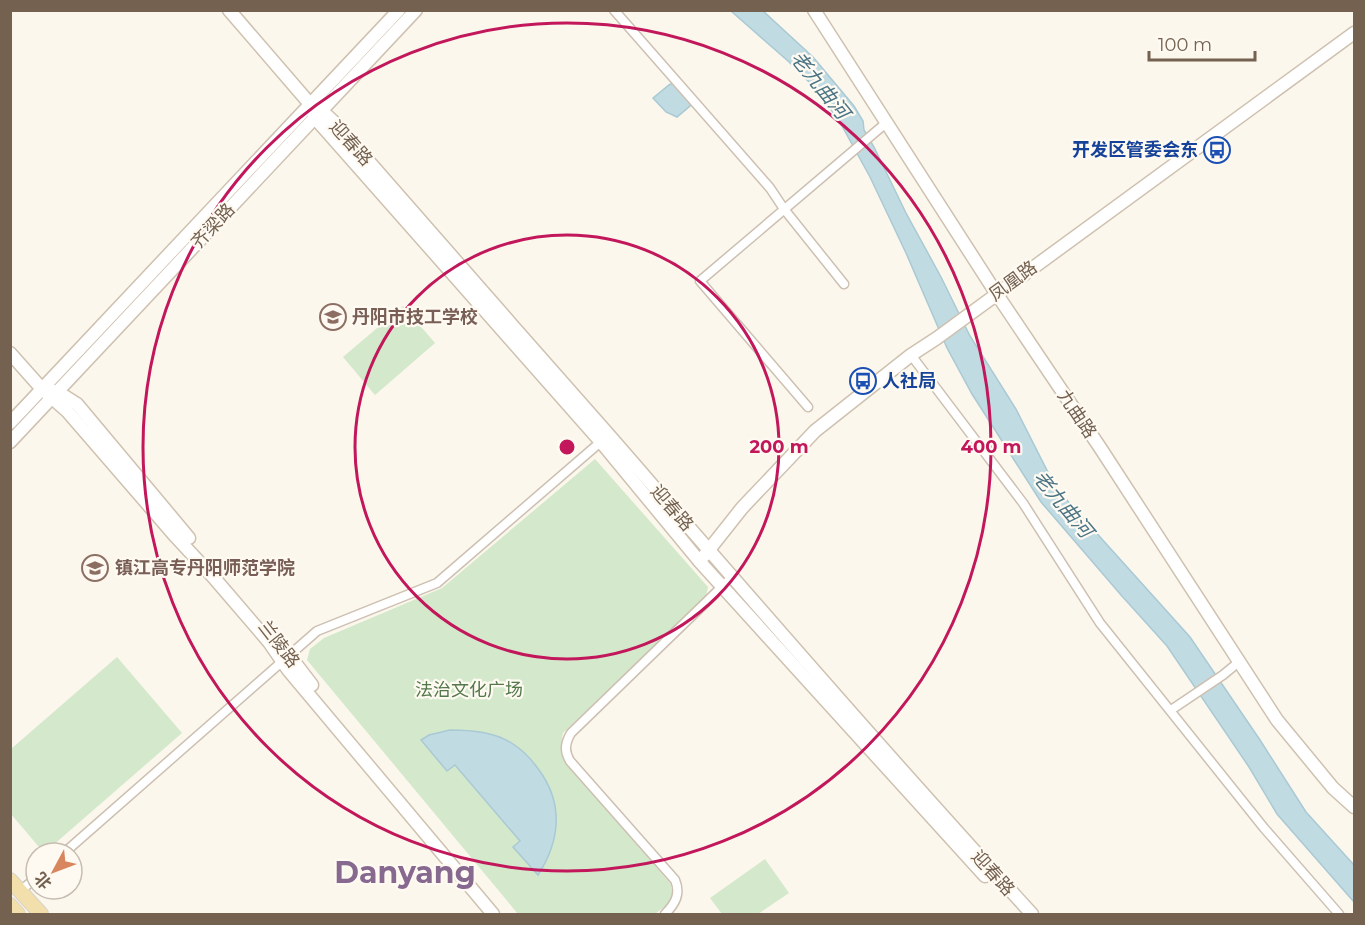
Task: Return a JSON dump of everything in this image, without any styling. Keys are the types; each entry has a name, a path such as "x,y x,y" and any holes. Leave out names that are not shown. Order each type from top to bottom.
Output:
{"main road":[{"path":"10,880 41,915"},
{"path":"10,906 18,915"}],"street":[{"name":"迎春路","path":"230,10 319,115 605,439 708,551 727,582 1021,915"},
{"name":"齐梁路","path":"10,442 51,393 310,104 399,10"},
{"name":"齐梁路","path":"10,423 51,393 319,115 416,10"},
{"path":"614,10 770,188 844,284"},
{"name":"九曲路","path":"814,10 996,293 1240,660 1277,720 1333,788 1354,807"},
{"name":"凤凰路","path":"700,562 742,508 815,431 911,355 1354,33"},
{"path":"808,407 700,281 886,123"},
{"name":"兰陵路","path":"10,353 51,393 269,642 286,658 503,915"},
{"path":"911,355 1023,503 1100,623 1264,828 1339,915"},
{"name":"迎春路","path":"605,439 700,562 727,582 1032,915"},
{"path":"78,841 318,630 437,583 605,439"},
{"path":"665,915 677,896 678,887 675,880 570,761 566,754 567,739 727,582"},
{"name":"兰陵路","path":"286,658 493,915"},
{"path":"1171,710 1223,675 1240,660"},
{"path":"20,891 24,888"}],"green space":[{"path":"403,306 435,343 375,395 343,357"},
{"name":"法治文化广场","path":"595,459 708,587 706,596 563,733 562,753 567,764 670,883 672,898 655,914 518,914 307,660 310,649 324,638 442,588"},
{"path":"117,657 182,733 58,841 34,841 11,814 11,749"},
{"path":"765,859 789,893 758,914 722,914 710,898"}],"water":[{"name":"老九曲河","path":"731,11 763,11 813,57 854,106 863,121 864,130 970,336 1016,409 1056,488 1190,637 1306,812 1354,865 1354,902 1277,814 1249,767 1167,646 1041,502 972,394 947,348 906,253 870,177 842,126 820,93 788,61"},
{"path":"673,83 691,103 677,117 666,112 653,98"},
{"path":"450,730 483,732 506,740 528,756 547,783 555,809 555,836 538,875 513,847 520,841 455,765 447,771 421,740 429,735"}],"place":[{"name":"开发区管委会东","path":"1217,150"},
{"name":"丹阳市技工学校","path":"333,317"},
{"name":"人社局","path":"863,381"},
{"name":"镇江高专丹阳师范学院","path":"95,568"}],"district":[{"name":"Danyang","path":"405,872"}]}
